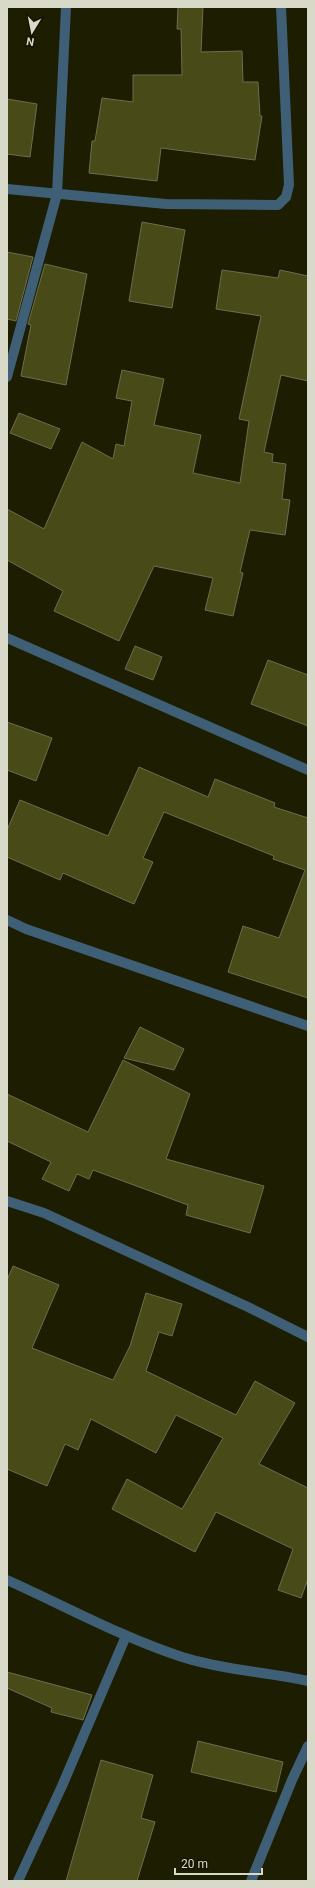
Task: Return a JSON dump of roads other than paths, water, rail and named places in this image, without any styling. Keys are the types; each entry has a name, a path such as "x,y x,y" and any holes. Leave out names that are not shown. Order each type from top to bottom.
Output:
{"street":[{"path":"7,377 57,194 66,7"},
{"path":"7,189 166,204 278,205 286,197 289,185 280,7"},
{"path":"7,638 308,770"},
{"path":"7,920 26,929 308,1026"},
{"path":"7,1202 51,1216 248,1307 308,1337"},
{"path":"7,1580 126,1636 184,1657 230,1668 308,1681"},
{"path":"18,1881 62,1786 126,1636"},
{"path":"251,1881 292,1780 308,1746"}]}
